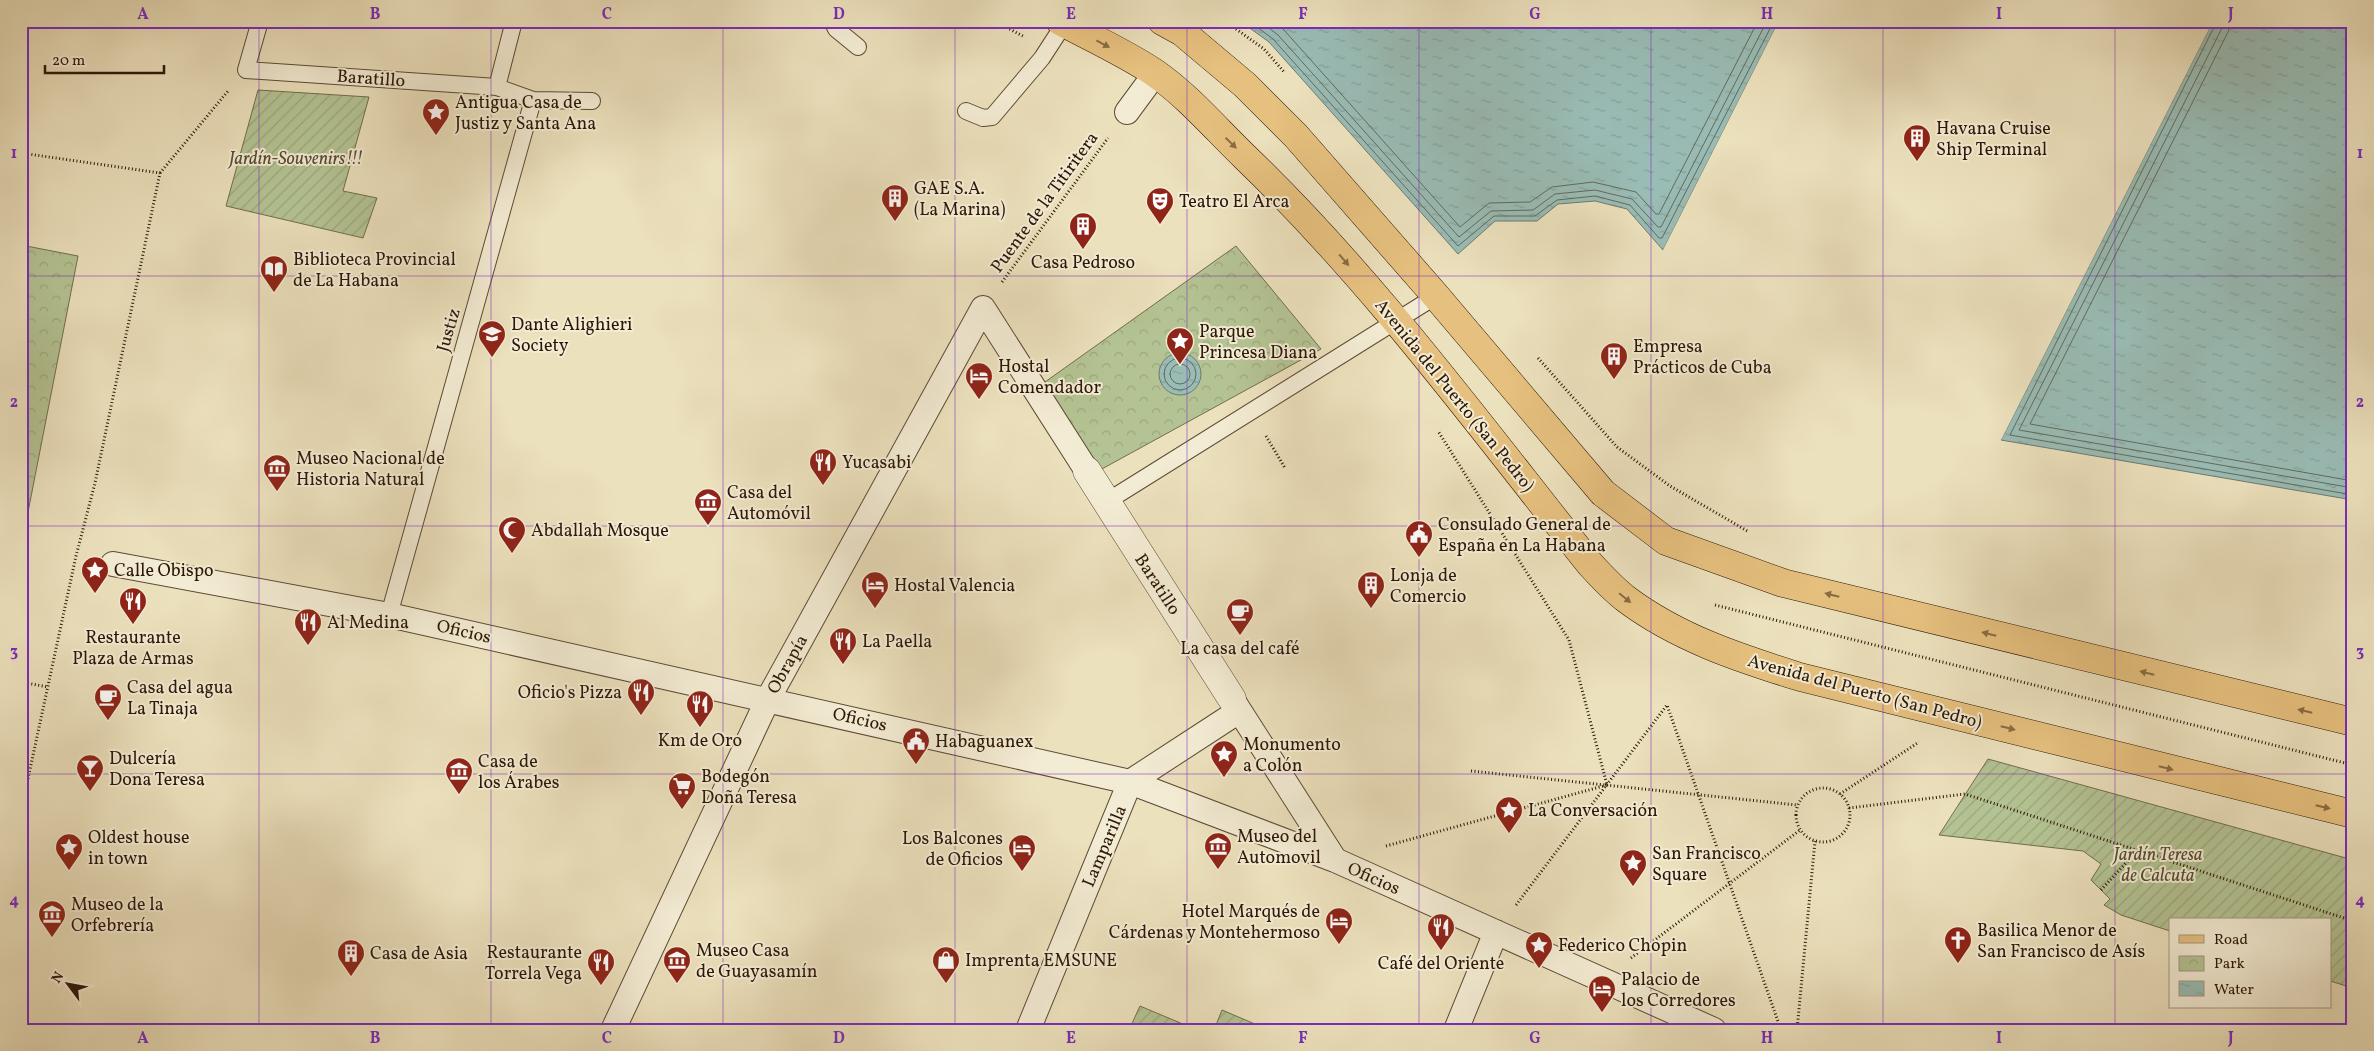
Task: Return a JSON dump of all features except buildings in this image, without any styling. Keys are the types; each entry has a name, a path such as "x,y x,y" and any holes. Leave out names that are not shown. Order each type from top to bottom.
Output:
{"main road":[{"path":"1162,21 1182,32 1245,85 1296,136 1436,296 1603,493 1666,541 1783,583 2353,722"},
{"name":"Avenida del Puerto (San Pedro)","path":"1064,22 1155,74 1186,100 1300,212 1397,320 1590,564 1624,598 1661,623 1698,642 1740,658 1800,677 2353,814"}],"street":[{"path":"1127,112 1155,74"},
{"name":"Baratillo","path":"983,308 1334,860"},
{"name":"Obrapía","path":"614,1030 768,699 983,308"},
{"name":"Oficios","path":"113,564 389,615 1130,782 1334,860 1714,1030"},
{"name":"Lamparilla","path":"1028,1030 1130,782 1236,705"},
{"path":"1456,1030 1496,932"}],"lane":[{"path":"246,70 260,21"},
{"path":"514,21 497,86 533,100 592,101"},
{"path":"832,21 836,29 858,47"},
{"path":"966,111 982,118 992,117 1048,49 1064,22"},
{"name":"Baratillo","path":"246,70 497,86"},
{"name":"Justiz","path":"389,615 533,100"},
{"path":"1106,502 1436,296"}],"path":[{"path":"994,21 1048,49"},
{"path":"1233,27 1264,49 1290,78"},
{"path":"21,811 76,556 95,482 160,173 246,70"},
{"name":"Puente de la Titiritera","path":"983,308 1127,112"},
{"path":"21,153 160,173"},
{"path":"1534,354 1616,447 1670,486 1751,533"},
{"path":"1251,411 1285,468"},
{"path":"1433,423 1569,640 1607,785"},
{"path":"1716,605 2353,765"},
{"path":"21,682 48,687"},
{"path":"1496,932 1667,705 1781,1030"},
{"path":"1471,771 1797,805"},
{"path":"1334,860 1607,785"},
{"path":"1824,788 1840,794 1849,808 1850,817 1842,834 1834,840 1815,841 1807,837 1800,830 1796,822 1797,805 1808,792 1824,788"},
{"path":"1849,808 1965,794 2353,921"},
{"path":"1602,980 1800,830"},
{"path":"1796,1030 1815,841"},
{"path":"2102,890 2138,850"}],"green space":[{"name":"Jardín-Souvenirs!!!","path":"258,90 369,97 343,191 377,198 363,238 226,206"},
{"path":"21,245 78,256 21,548"},
{"name":"Parque Princesa Diana","path":"1236,246 1321,349 1100,470 1045,382"},
{"name":"Jardín Teresa de Calcuta","path":"1988,759 2353,860 2353,988 2332,982 2332,918 2169,918 2169,931 2121,915 2104,905 2110,899 2091,880 2101,864 2083,851 1939,835"},
{"path":"1140,1006 1197,1030 1129,1030"},
{"path":"1222,1010 1269,1030 1214,1030"}],"water":[{"path":"1240,21 1779,21 1663,250 1627,209 1595,201 1558,204 1537,221 1495,221 1458,254 1269,42"},
{"path":"2213,21 2353,21 2353,500 2001,440"},
{"path":"1180,353 1195,359 1201,374 1195,389 1180,395 1165,389 1159,374 1165,359"}],"pier":[{"path":"1779,21 1782,21 1665,251 1663,250"},
{"path":"2210,21 2213,21 2001,440 1999,438"}],"place":[{"name":"Antigua Casa de Justiz y Santa Ana","path":"436,136"},
{"name":"Havana Cruise Ship Terminal","path":"1917,162"},
{"name":"GAE S.A. (La Marina)","path":"895,222"},
{"name":"Teatro El Arca","path":"1160,225"},
{"name":"Casa Pedroso","path":"1083,250"},
{"name":"Biblioteca Provincial de La Habana","path":"274,293"},
{"name":"Dante Alighieri Society","path":"492,358"},
{"name":"Parque Princesa Diana","path":"1180,365"},
{"name":"Empresa Prácticos de Cuba","path":"1614,380"},
{"name":"Hostal Comendador","path":"979,400"},
{"name":"Yucasabi","path":"823,486"},
{"name":"Museo Nacional de Historia Natural","path":"277,492"},
{"name":"Casa del Automóvil","path":"708,526"},
{"name":"Abdallah Mosque","path":"512,554"},
{"name":"Consulado General de España en La Habana","path":"1419,558"},
{"name":"Calle Obispo","path":"95,594"},
{"name":"Hostal Valencia","path":"875,609"},
{"name":"Lonja de Comercio","path":"1371,609"},
{"name":"Restaurante Plaza de Armas","path":"133,625"},
{"name":"La casa del café","path":"1240,636"},
{"name":"Al Medina","path":"308,646"},
{"name":"La Paella","path":"843,665"},
{"name":"Oficio's Pizza","path":"641,716"},
{"name":"Casa del agua La Tinaja","path":"108,721"},
{"name":"Km de Oro","path":"700,728"},
{"name":"Habaguanex","path":"916,765"},
{"name":"Monumento a Colón","path":"1224,778"},
{"name":"Dulcería Dona Teresa","path":"90,792"},
{"name":"Casa de los Árabes","path":"459,795"},
{"name":"Bodegón Doña Teresa","path":"682,810"},
{"name":"La Conversación","path":"1509,834"},
{"name":"Museo del Automovil","path":"1218,870"},
{"name":"Oldest house in town","path":"69,871"},
{"name":"Los Balcones de Oficios","path":"1022,872"},
{"name":"San Francisco Square","path":"1633,887"},
{"name":"Museo de la Orfebrería","path":"52,938"},
{"name":"Hotel Marqués de Cárdenas y Montehermoso","path":"1339,945"},
{"name":"Café del Oriente","path":"1441,951"},
{"name":"Basilica Menor de San Francisco de Asís","path":"1958,964"},
{"name":"Federico Chopin","path":"1539,969"},
{"name":"Casa de Asia","path":"351,977"},
{"name":"Museo Casa de Guayasamín","path":"677,984"},
{"name":"Imprenta EMSUNE","path":"946,984"},
{"name":"Restaurante Torrela Vega","path":"601,986"},
{"name":"Palacio de los Corredores","path":"1602,1013"}]}
